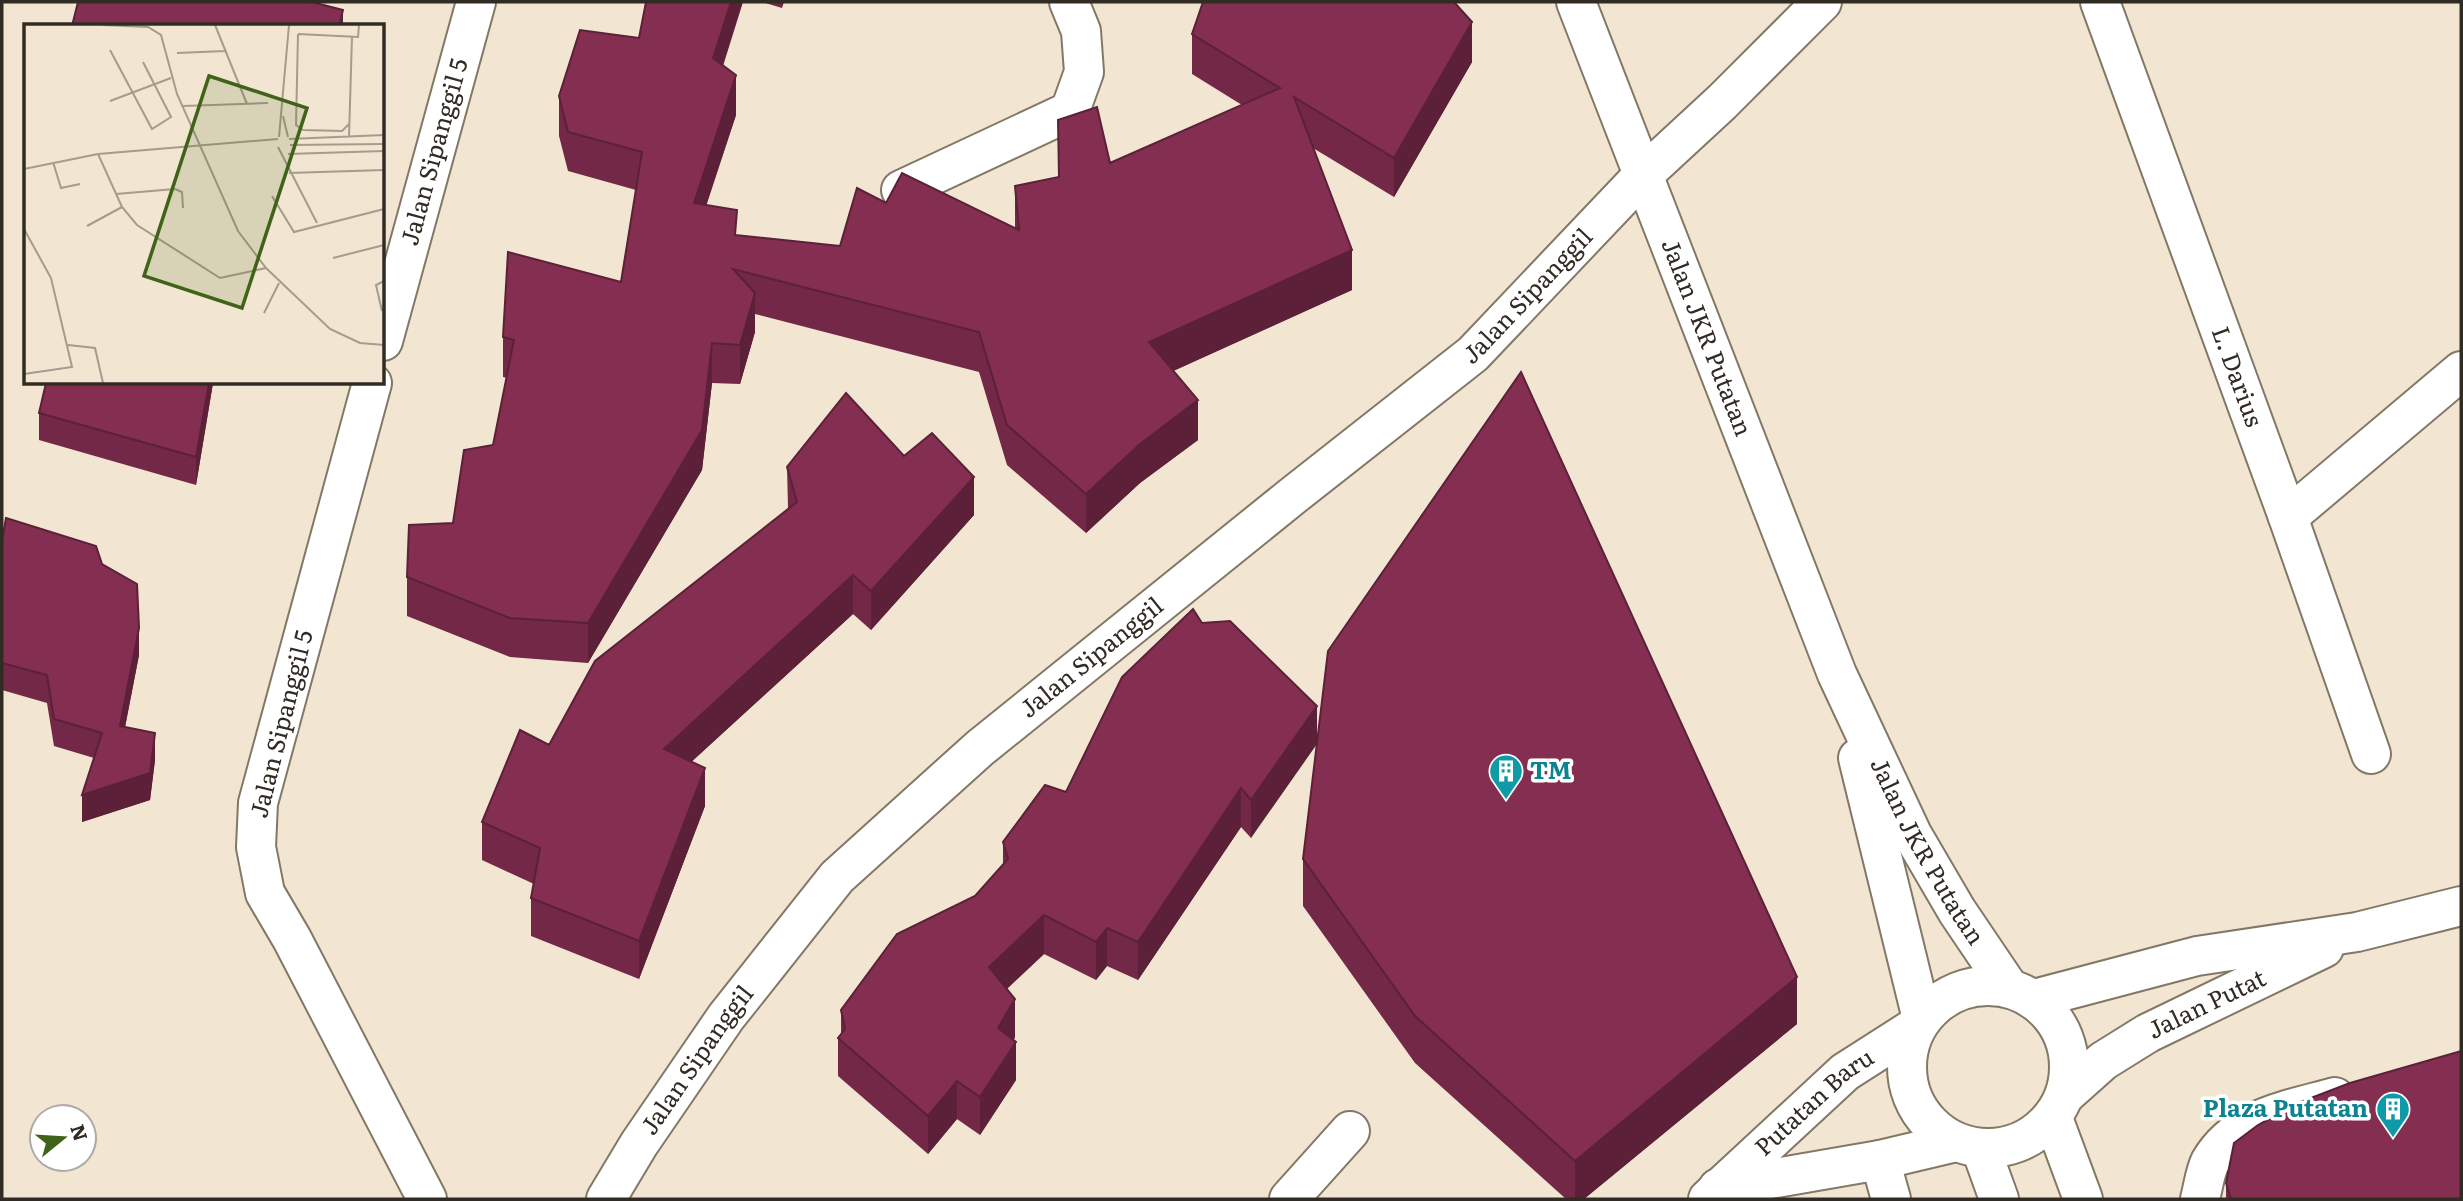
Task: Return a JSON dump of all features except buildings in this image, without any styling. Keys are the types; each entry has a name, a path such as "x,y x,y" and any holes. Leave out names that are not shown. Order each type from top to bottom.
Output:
{"street":[{"name":"Jalan Sipanggil 5","path":"385,334 476,2"},
{"path":"901,190 1070,111 1084,72 1081,31 1069,2"},
{"name":"Jalan JKR Putatan","path":"1576,2 1837,674 1912,834 1957,911 2021,993 2053,1017 2066,1041 2071,1068 2060,1106 2083,1199"},
{"name":"Jalan Sipanggil","path":"606,1199 639,1144 726,1017 837,877 980,748 1473,354 1643,175 1722,102 1822,2"},
{"name":"L. Darius","path":"2100,2 2288,517 2371,754"},
{"path":"2288,517 2461,371"},
{"name":"Jalan Sipanggil 5","path":"371,385 258,803 256,847 265,893 292,939 427,1199"},
{"name":"Jalan JKR Putatan","path":"1837,674 1920,1023 1908,1052 1908,1079 1916,1105 1933,1127 1968,1146"},
{"name":"Jalan Putat","path":"2021,993 2197,956 2357,932 2461,906"},
{"name":"Jalan Putat","path":"2060,1106 2103,1061 2148,1033 2357,932"},
{"path":"1920,1023 1939,1002 1961,989 1985,985 2021,993"},
{"name":"Putatan Baru","path":"1713,1194 1844,1072 1920,1023"},
{"path":"2200,1199 2209,1163 2230,1138 2257,1119 2372,1087"},
{"path":"1968,1146 2008,1147 2033,1137 2060,1106"},
{"path":"1289,1199 1350,1131"},
{"path":"1968,1146 1999,1199"},
{"name":"Putatan Baru","path":"1713,1194 1880,1160 1968,1146"},
{"path":"1880,1160 1891,1199"}],"place":[{"name":"TM","path":"1506,801"},
{"name":"Plaza Putatan","path":"2393,1139"}]}
